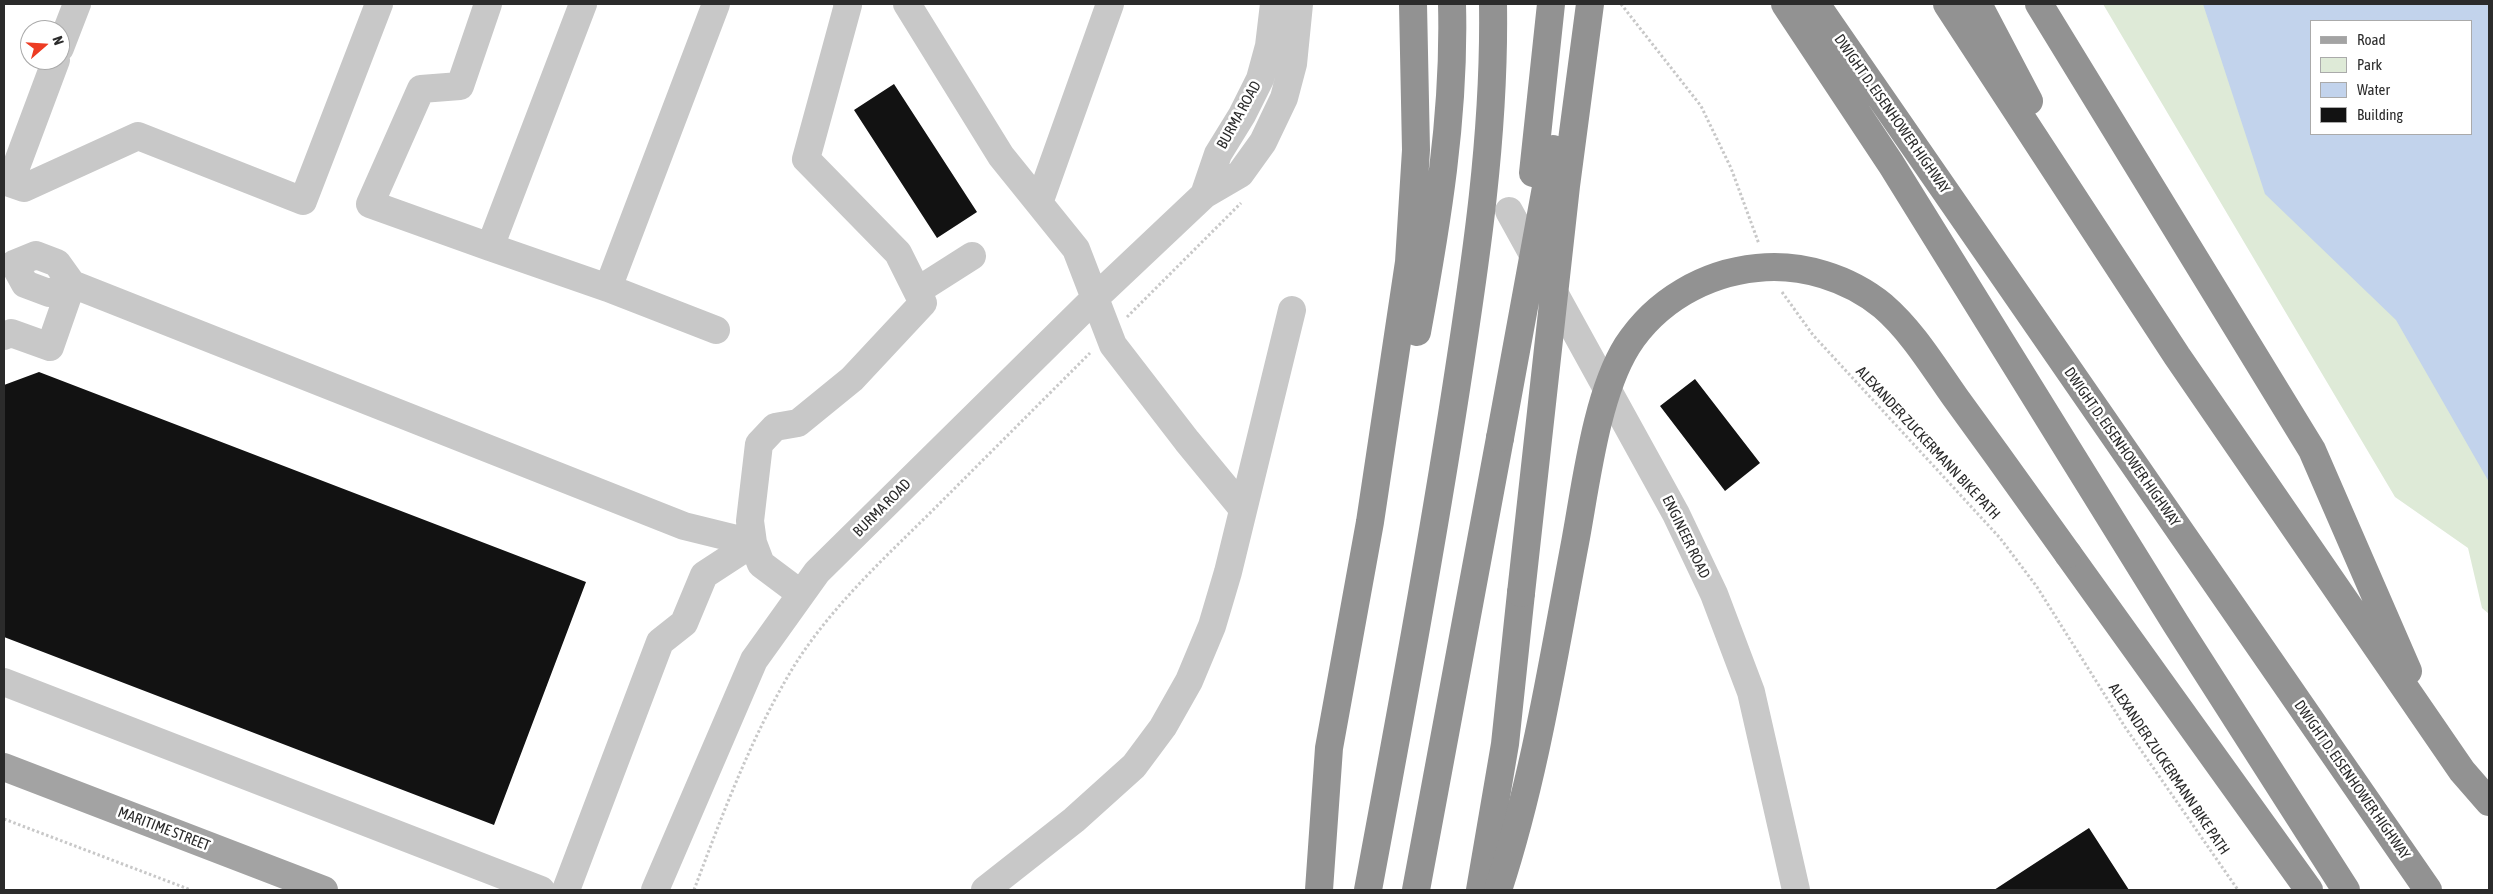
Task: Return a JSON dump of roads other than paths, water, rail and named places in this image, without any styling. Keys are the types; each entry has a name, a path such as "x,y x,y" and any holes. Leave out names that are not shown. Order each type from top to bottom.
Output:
{"highway":[{"path":"1319,880 1329,748 1370,522 1403,307 1413,217 1417,112 1413,4"},
{"path":"1370,522 1404,393 1439,211 1450,115 1452,4"},
{"path":"1368,890 1429,562 1476,257 1490,121 1493,4"},
{"path":"1500,438 1541,116 1551,4"},
{"path":"1416,890 1581,4"},
{"path":"1480,890 1505,744 1540,410 1590,4"},
{"path":"1785,4 1891,164 2176,624 2346,890"},
{"name":"DWIGHT D. EISENHOWER HIGHWAY","path":"1816,4 2428,890"},
{"path":"1947,4 2104,247 2433,728 2462,771 2489,817"},
{"path":"1978,4 2104,247"},
{"path":"2038,4 2312,450 2433,728"},
{"path":"1498,890 1530,776 1590,462 1610,379 1618,362 1640,328 1670,300 1688,289 1725,273 1764,267 1784,267 1820,274 1868,296 1882,305 1905,329 2309,890"},
{"path":"2462,771 2489,802"}],"main road":[{"name":"MARITIME STREET","path":"4,768 324,890"}],"street":[{"path":"70,22 77,4"},
{"path":"52,70 7,182 24,188 138,136 303,201 379,4"},
{"path":"488,4 460,86 421,89 370,204 608,288 716,330"},
{"path":"490,247 583,4"},
{"path":"608,288 716,4"},
{"path":"801,594 761,564 753,543 750,521 758,444 775,427 798,423 852,379 923,303 898,253 806,159 847,4"},
{"path":"907,4 1001,156 1076,249 1113,345 1243,509"},
{"path":"1039,203 1110,4"},
{"name":"BURMA ROAD","path":"1204,195 1218,154 1242,116 1260,78 1269,46 1274,4"},
{"name":"BURMA ROAD","path":"655,890 754,660 801,594 817,572 1096,297 1204,195 1240,174 1263,142 1284,98 1293,64 1299,4"},
{"name":"ENGINEER ROAD","path":"1509,211 1676,514 1714,594 1751,692 1796,890"},
{"path":"917,291 972,256"},
{"path":"9,262 25,284 49,293 72,284 684,526 753,543"},
{"path":"4,336 11,333 50,347 72,284"},
{"path":"985,890 1074,820 1134,766 1163,726 1189,681 1212,626 1292,310"},
{"path":"566,890 660,642 684,623 704,575 753,543"},
{"path":"4,682 541,890"}],"water":[{"path":"2203,4 2489,4 2489,482 2396,320 2265,194"}]}
